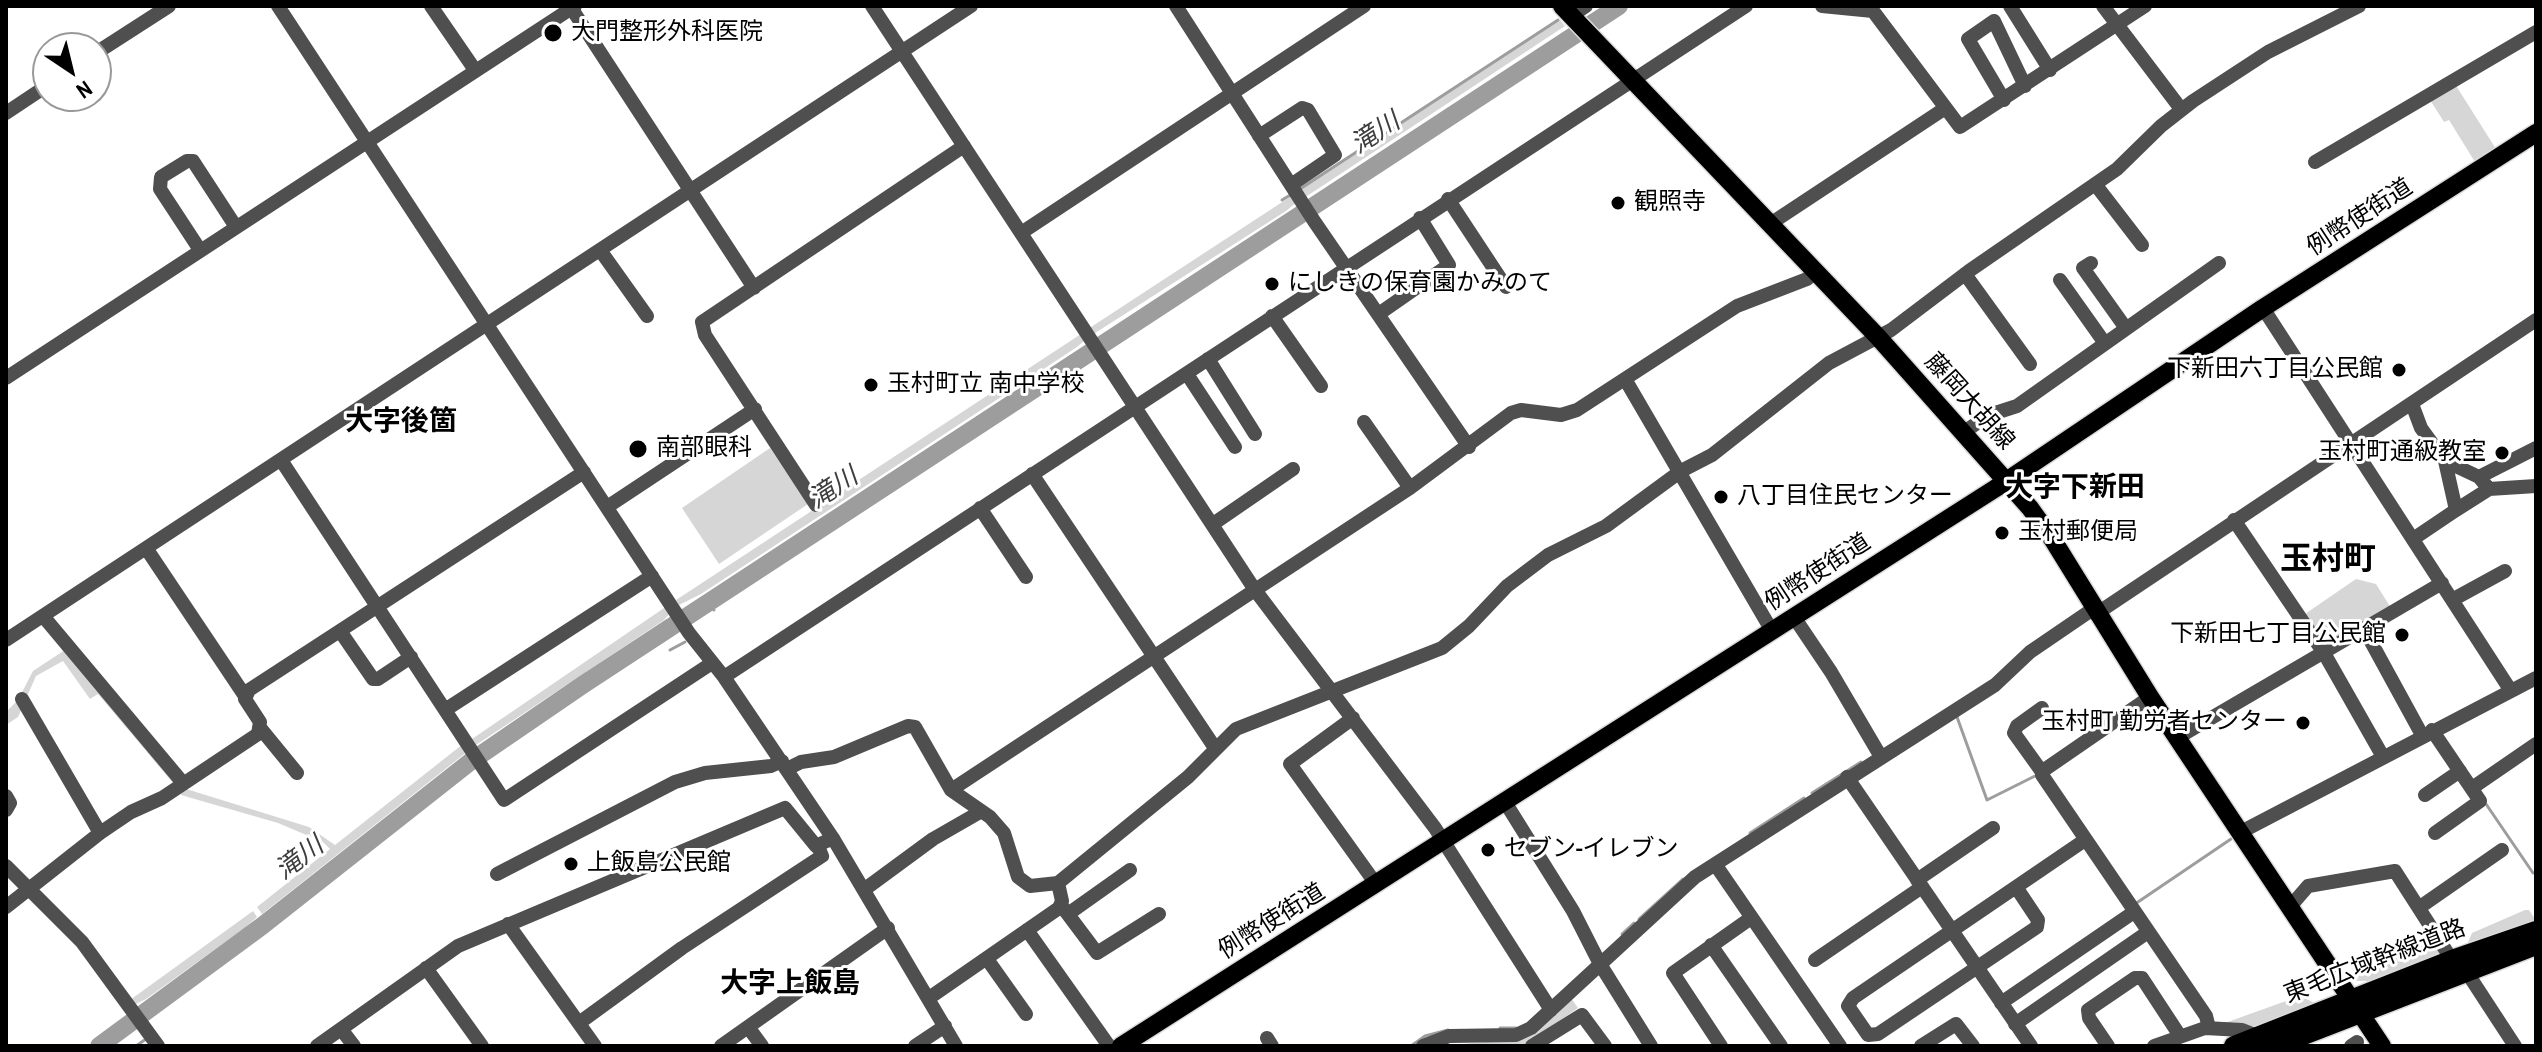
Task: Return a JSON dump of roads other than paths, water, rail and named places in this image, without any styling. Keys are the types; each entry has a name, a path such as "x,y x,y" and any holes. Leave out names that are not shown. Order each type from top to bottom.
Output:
{"highway":[{"name":"東毛広域幹線道路","path":"2234,1046 2276,1042 2354,1006 2536,931"},
{"name":"東毛広域幹線道路","path":"2459,965 2536,945"},
{"name":"東毛広域幹線道路","path":"2276,1042 2354,1006"}],"main road":[{"name":"藤岡大胡線","path":"1573,12 1591,38 1878,337 2006,480 2053,540 2150,697 2382,1046"},
{"name":"例幣使街道","path":"1121,1046 1794,617 2263,308 2536,133"}],"street":[{"path":"112,43 169,6"},
{"path":"278,6 689,633 724,677 833,838 956,1046"},
{"path":"431,6 475,70"},
{"path":"872,6 1255,590 1444,840 1551,1010"},
{"path":"6,640 971,6"},
{"path":"1176,6 1314,221 1469,447"},
{"path":"1021,233 1364,6"},
{"path":"724,677 1746,6"},
{"path":"1822,6 1873,11 1960,127 2145,6"},
{"path":"2010,6 2050,70"},
{"path":"2103,6 2181,109"},
{"path":"497,874 675,782 705,773 834,757 908,726 920,732 940,777 951,790 1004,833 1018,877 1025,884 1043,887 1058,883 1188,777 1215,748 1251,721 1442,648 1469,626 1507,586 1548,555 1606,526 1681,471 1712,455 1829,363 1878,337 2095,184 2181,109 2268,52 2359,6"},
{"path":"6,378 572,7 754,288"},
{"path":"2004,100 1968,39 1994,21 2025,86"},
{"path":"2315,162 2536,32"},
{"path":"6,113 32,96"},
{"path":"1259,136 1304,107 1315,120 1335,155 1291,185"},
{"path":"1770,224 1944,109"},
{"path":"816,505 702,327 706,319 964,146"},
{"path":"200,250 160,189 161,177 187,161 193,161 236,227"},
{"path":"2095,184 2142,245"},
{"path":"1448,199 1506,287"},
{"path":"1380,313 1449,265 1420,218"},
{"path":"600,250 647,316"},
{"path":"2091,263 2083,268 2125,327"},
{"path":"1964,432 1989,415 2017,406 2219,263"},
{"path":"951,790 1410,488 1516,410 1569,413 1737,306 1807,279 1816,271"},
{"path":"1965,274 2030,364"},
{"path":"2060,280 2104,342"},
{"path":"2263,308 2511,691"},
{"path":"1272,316 1321,386"},
{"path":"1423,1046 1449,1036 1520,1034 1551,1010 1671,896 1715,864 1995,685 2030,652 2352,445 2536,320"},
{"path":"1208,359 1255,434"},
{"path":"1187,374 1235,447"},
{"path":"1625,379 1772,631"},
{"path":"2412,404 2421,428 2445,461 2456,510"},
{"path":"607,507 755,409"},
{"path":"1364,422 1410,488"},
{"path":"2479,477 2536,448"},
{"path":"281,460 504,800 709,660"},
{"path":"2445,461 2479,477 2489,489"},
{"path":"1213,524 1293,469"},
{"path":"245,696 584,472"},
{"path":"1032,474 1215,748"},
{"path":"2413,539 2489,489 2536,486"},
{"path":"980,508 1026,577"},
{"path":"2234,520 2324,653 2382,755"},
{"path":"146,548 245,696 261,729 297,773"},
{"path":"2452,600 2505,571"},
{"path":"445,710 652,576"},
{"path":"2177,738 2442,583"},
{"path":"43,616 183,783"},
{"path":"1794,617 1881,757"},
{"path":"2364,629 2427,733 2460,771 2480,801 2435,833"},
{"path":"340,631 373,679 378,679 411,657"},
{"path":"2239,833 2382,755 2536,678"},
{"path":"2042,772 2150,697"},
{"path":"22,699 100,833"},
{"path":"2042,708 2017,726 2014,733 2206,1016 2209,1028"},
{"path":"1353,718 1290,764 1376,884"},
{"path":"6,907 100,833 183,783 261,729"},
{"path":"2472,788 2536,744"},
{"path":"2425,795 2460,771"},
{"path":"1847,777 2031,1046"},
{"path":"6,796 10,803 6,810"},
{"path":"1505,802 1578,919 1600,964 1651,1046"},
{"path":"317,1046 458,946 785,808 818,846 822,856 682,948 579,1023"},
{"path":"865,889 933,839 980,812"},
{"path":"1815,960 1993,828"},
{"path":"818,846 833,838"},
{"path":"2016,887 2039,924 1875,1036 1866,1032 1850,1010 1850,1001 2016,887 2085,840"},
{"path":"2420,907 2502,850"},
{"path":"1715,864 1840,1046"},
{"path":"6,866 82,942 158,1046"},
{"path":"929,998 1027,930 1130,870"},
{"path":"2289,908 2308,886 2395,871 2515,1046"},
{"path":"1058,883 1064,910 1097,953 1159,914"},
{"path":"2001,1003 2134,912"},
{"path":"1721,1046 1673,973 1751,918"},
{"path":"508,924 595,1046"},
{"path":"721,1046 888,928"},
{"path":"1027,930 1109,1046"},
{"path":"2015,1024 2148,932"},
{"path":"1711,945 1781,1046"},
{"path":"987,959 1026,1014"},
{"path":"426,968 482,1046"},
{"path":"2108,1046 2089,1018 2088,1010 2135,978 2142,978 2180,1036"},
{"path":"1532,1046 1582,1015 1605,1046"},
{"path":"1921,1046 1956,1024 1973,1046"},
{"path":"915,1046 945,1026"},
{"path":"748,1027 762,1046"},
{"path":"2154,1046 2209,1028 2242,1030 2276,1042"},
{"path":"341,1029 354,1046"}],"waterway":[{"name":"滝川","path":"99,1046 262,926 470,762 584,684 1619,6"},
{"path":"1300,189 1558,20"},
{"path":"1282,200 1292,194"},
{"path":"708,603 714,610"},
{"path":"670,650 685,642"},
{"path":"1957,717 1987,800 2035,776"},
{"path":"1812,793 1861,762"},
{"path":"1750,833 1804,798"},
{"path":"2486,804 2533,873"},
{"path":"2135,904 2231,839"},
{"path":"1639,919 1683,879"},
{"path":"1622,934 1634,923"},
{"path":"1500,1028 1516,1028"},
{"path":"1411,1046 1425,1036 1448,1030"},
{"path":"136,1046 146,1039"}],"place":[{"name":"大門整形外科医院","path":"553,33"},
{"name":"観照寺","path":"1618,203"},
{"name":"にしきの保育園かみのて","path":"1272,284"},
{"name":"下新田六丁目公民館","path":"2399,370"},
{"name":"玉村町立 南中学校","path":"871,385"},
{"name":"南部眼科","path":"638,449"},
{"name":"玉村町通級教室","path":"2502,453"},
{"name":"八丁目住民センター","path":"1721,497"},
{"name":"玉村郵便局","path":"2002,533"},
{"name":"下新田七丁目公民館","path":"2402,635"},
{"name":"玉村町 勤労者センター","path":"2303,723"},
{"name":"セブン-イレブン","path":"1488,850"},
{"name":"上飯島公民館","path":"571,864"}],"district":[{"name":"大字後箇","path":"401,422"},
{"name":"大字下新田","path":"2075,488"},
{"name":"玉村町","path":"2328,560"},
{"name":"大字上飯島","path":"790,984"}]}
